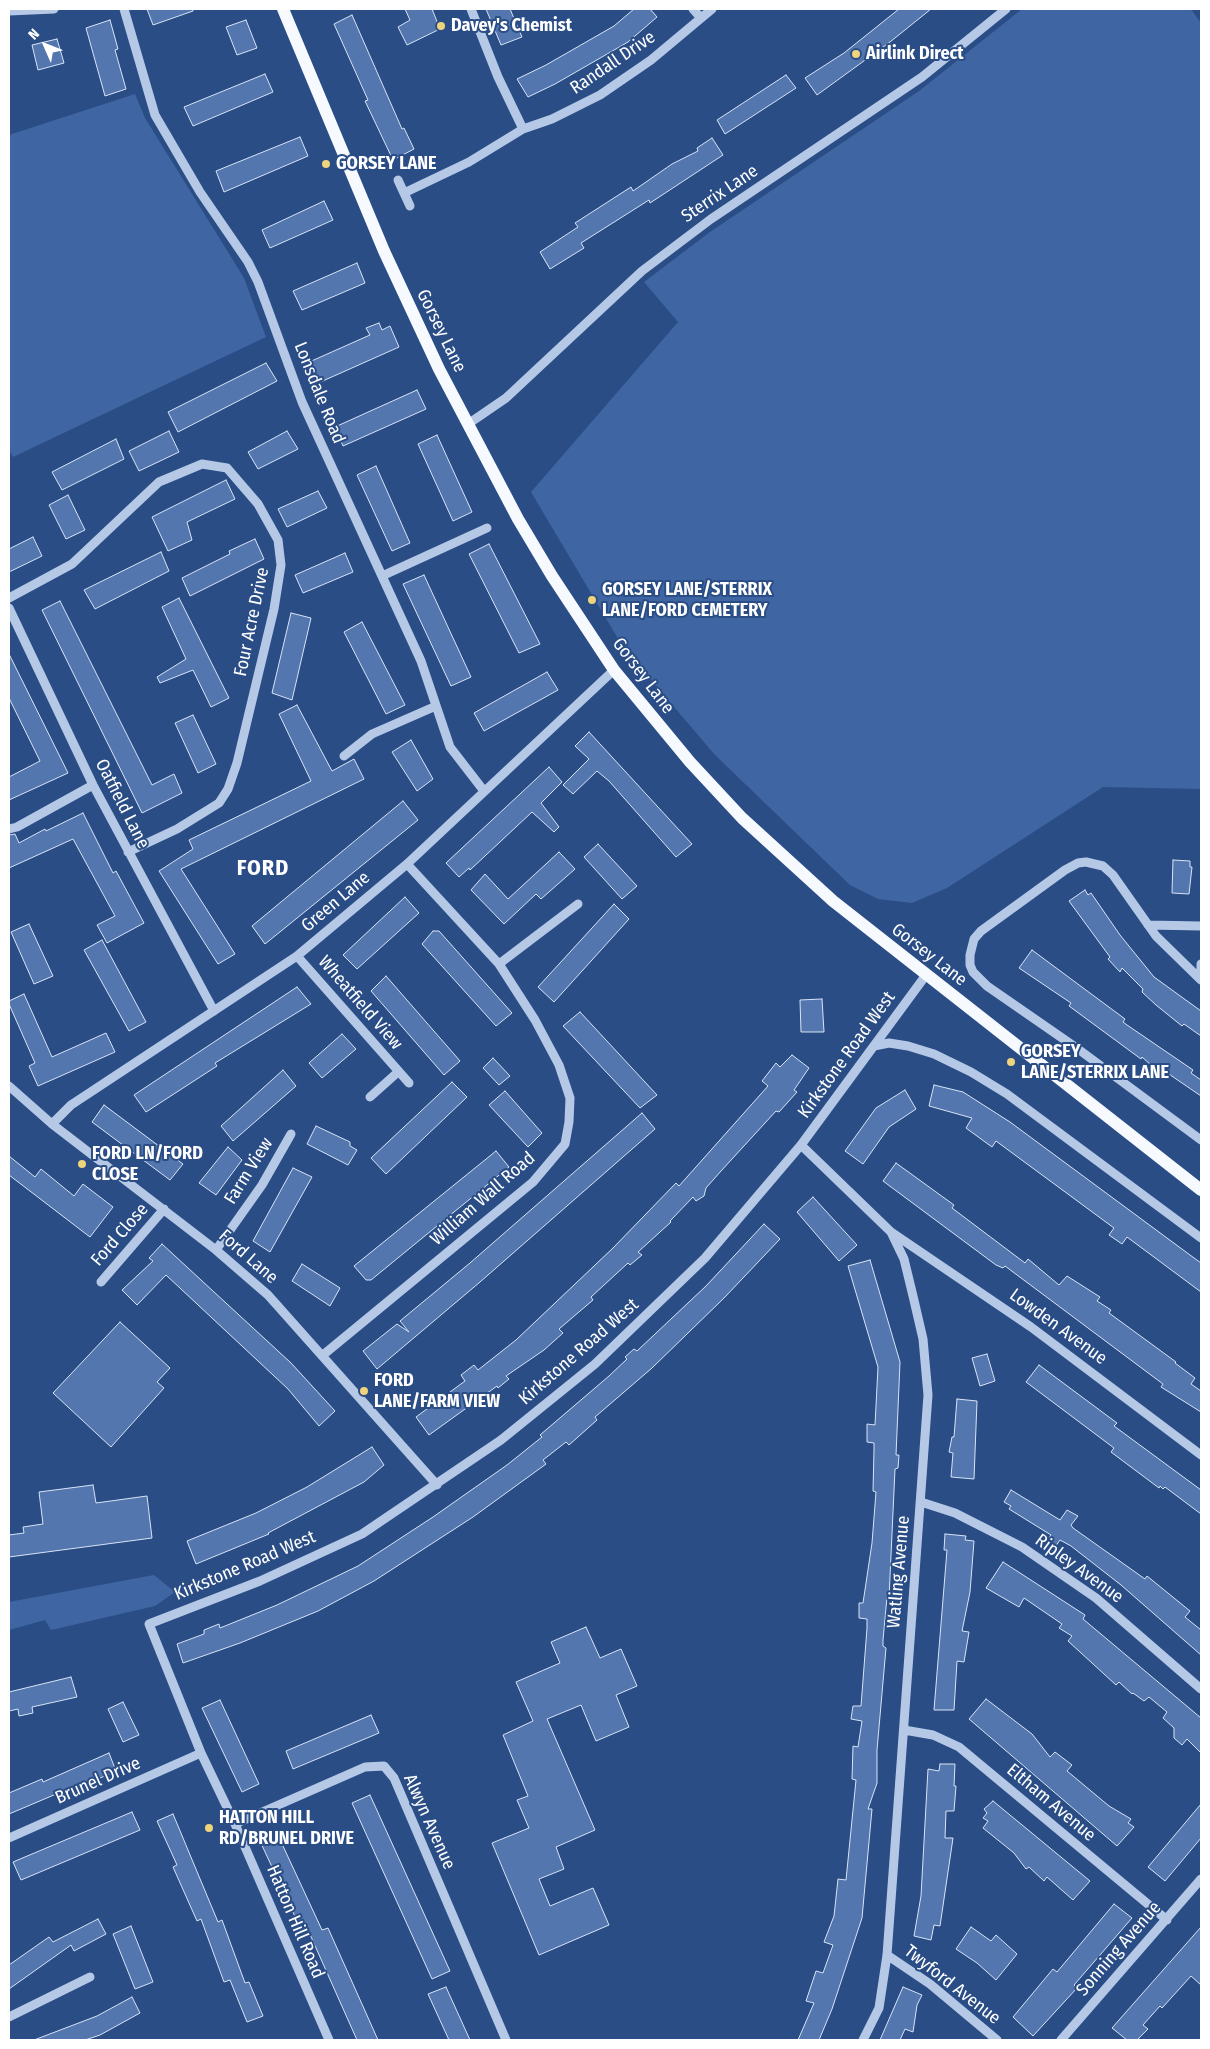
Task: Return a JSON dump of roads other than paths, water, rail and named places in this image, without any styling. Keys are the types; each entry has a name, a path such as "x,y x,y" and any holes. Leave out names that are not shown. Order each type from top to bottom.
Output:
{"main road":[{"name":"Gorsey Lane","path":"282,9 384,251 439,369 547,568 614,670 690,762 742,818 833,901 1201,1190"}],"street":[{"path":"9,11 54,9"},
{"name":"Lonsdale Road","path":"124,9 155,115 200,192 248,262 269,308 302,402 421,661 450,748 484,791"},
{"path":"471,9 498,77 524,129"},
{"path":"693,9 701,18"},
{"name":"Randall Drive","path":"404,193 469,162 524,129 552,120 600,95 651,60 712,9"},
{"name":"Sterrix Lane","path":"468,424 502,402 642,271 711,219 922,78 1006,9"},
{"path":"398,180 410,206"},
{"name":"Four Acre Drive","path":"9,598 72,564 159,482 202,464 227,468 258,504 278,540 281,565 274,609 237,763 228,789 219,804 177,829 128,852"},
{"path":"382,576 487,528"},
{"name":"Oatfield Lane","path":"9,608 93,785 214,1011"},
{"name":"Green Lane","path":"52,1124 72,1105 297,956 407,864 614,670"},
{"path":"344,756 372,734 436,706"},
{"path":"9,829 17,827 93,785"},
{"name":"Gorsey Lane","path":"1148,925 1108,871 1095,863 1078,863 1065,870 974,939 970,955 973,972 987,986 1078,1049 1201,1140"},
{"name":"William Wall Road","path":"323,1354 533,1182 565,1144 569,1122 570,1098 559,1065 535,1020 499,964 407,864"},
{"path":"499,964 578,904"},
{"path":"1148,925 1201,926"},
{"path":"1148,925 1172,953 1201,980"},
{"name":"Wheatfield View","path":"297,956 409,1083"},
{"path":"1201,964 1201,972"},
{"name":"Kirkstone Road West","path":"149,1624 260,1581 362,1534 501,1440 595,1364 705,1258 801,1146 926,975"},
{"path":"874,1046 889,1043 908,1046 934,1054 971,1072 1008,1094 1201,1238"},
{"name":"Wheatfield View","path":"370,1097 398,1072"},
{"name":"Ford Lane","path":"9,1086 52,1124 216,1250 268,1295 323,1354 437,1485"},
{"name":"Farm View","path":"216,1250 262,1186 291,1134"},
{"name":"Watling Avenue","path":"801,1146 891,1232 904,1259 923,1339 928,1395 887,1955 879,2008 863,2040"},
{"name":"Ford Close","path":"101,1282 164,1209"},
{"name":"Lowden Avenue","path":"891,1232 1032,1327 1201,1455"},
{"name":"Ripley Avenue","path":"921,1502 955,1513 1022,1547 1096,1598 1201,1689"},
{"name":"Hatton Hill Road","path":"149,1624 201,1753 235,1824 328,2040"},
{"name":"Eltham Avenue","path":"904,1730 933,1735 959,1747 1167,1920"},
{"name":"Brunel Drive","path":"9,1838 201,1753"},
{"name":"Alwyn Avenue","path":"235,1824 364,1766 384,1766 394,1778 506,2040"},
{"name":"Sonning Avenue","path":"1061,2040 1201,1879"},
{"name":"Twyford Avenue","path":"887,1955 930,1984 997,2040"},
{"path":"9,2016 90,1976"}],"place":[{"name":"Davey's Chemist","path":"441,26"},
{"name":"Airlink Direct","path":"856,54"},
{"name":"GORSEY LANE","path":"326,164"},
{"name":"GORSEY LANE/STERRIX LANE/FORD CEMETERY","path":"592,600"},
{"name":"GORSEY LANE/STERRIX LANE","path":"1011,1062"},
{"name":"FORD LN/FORD CLOSE","path":"82,1164"},
{"name":"FORD LANE/FARM VIEW","path":"364,1391"},
{"name":"HATTON HILL RD/BRUNEL DRIVE","path":"209,1828"}],"district":[{"name":"FORD","path":"263,869"}]}
